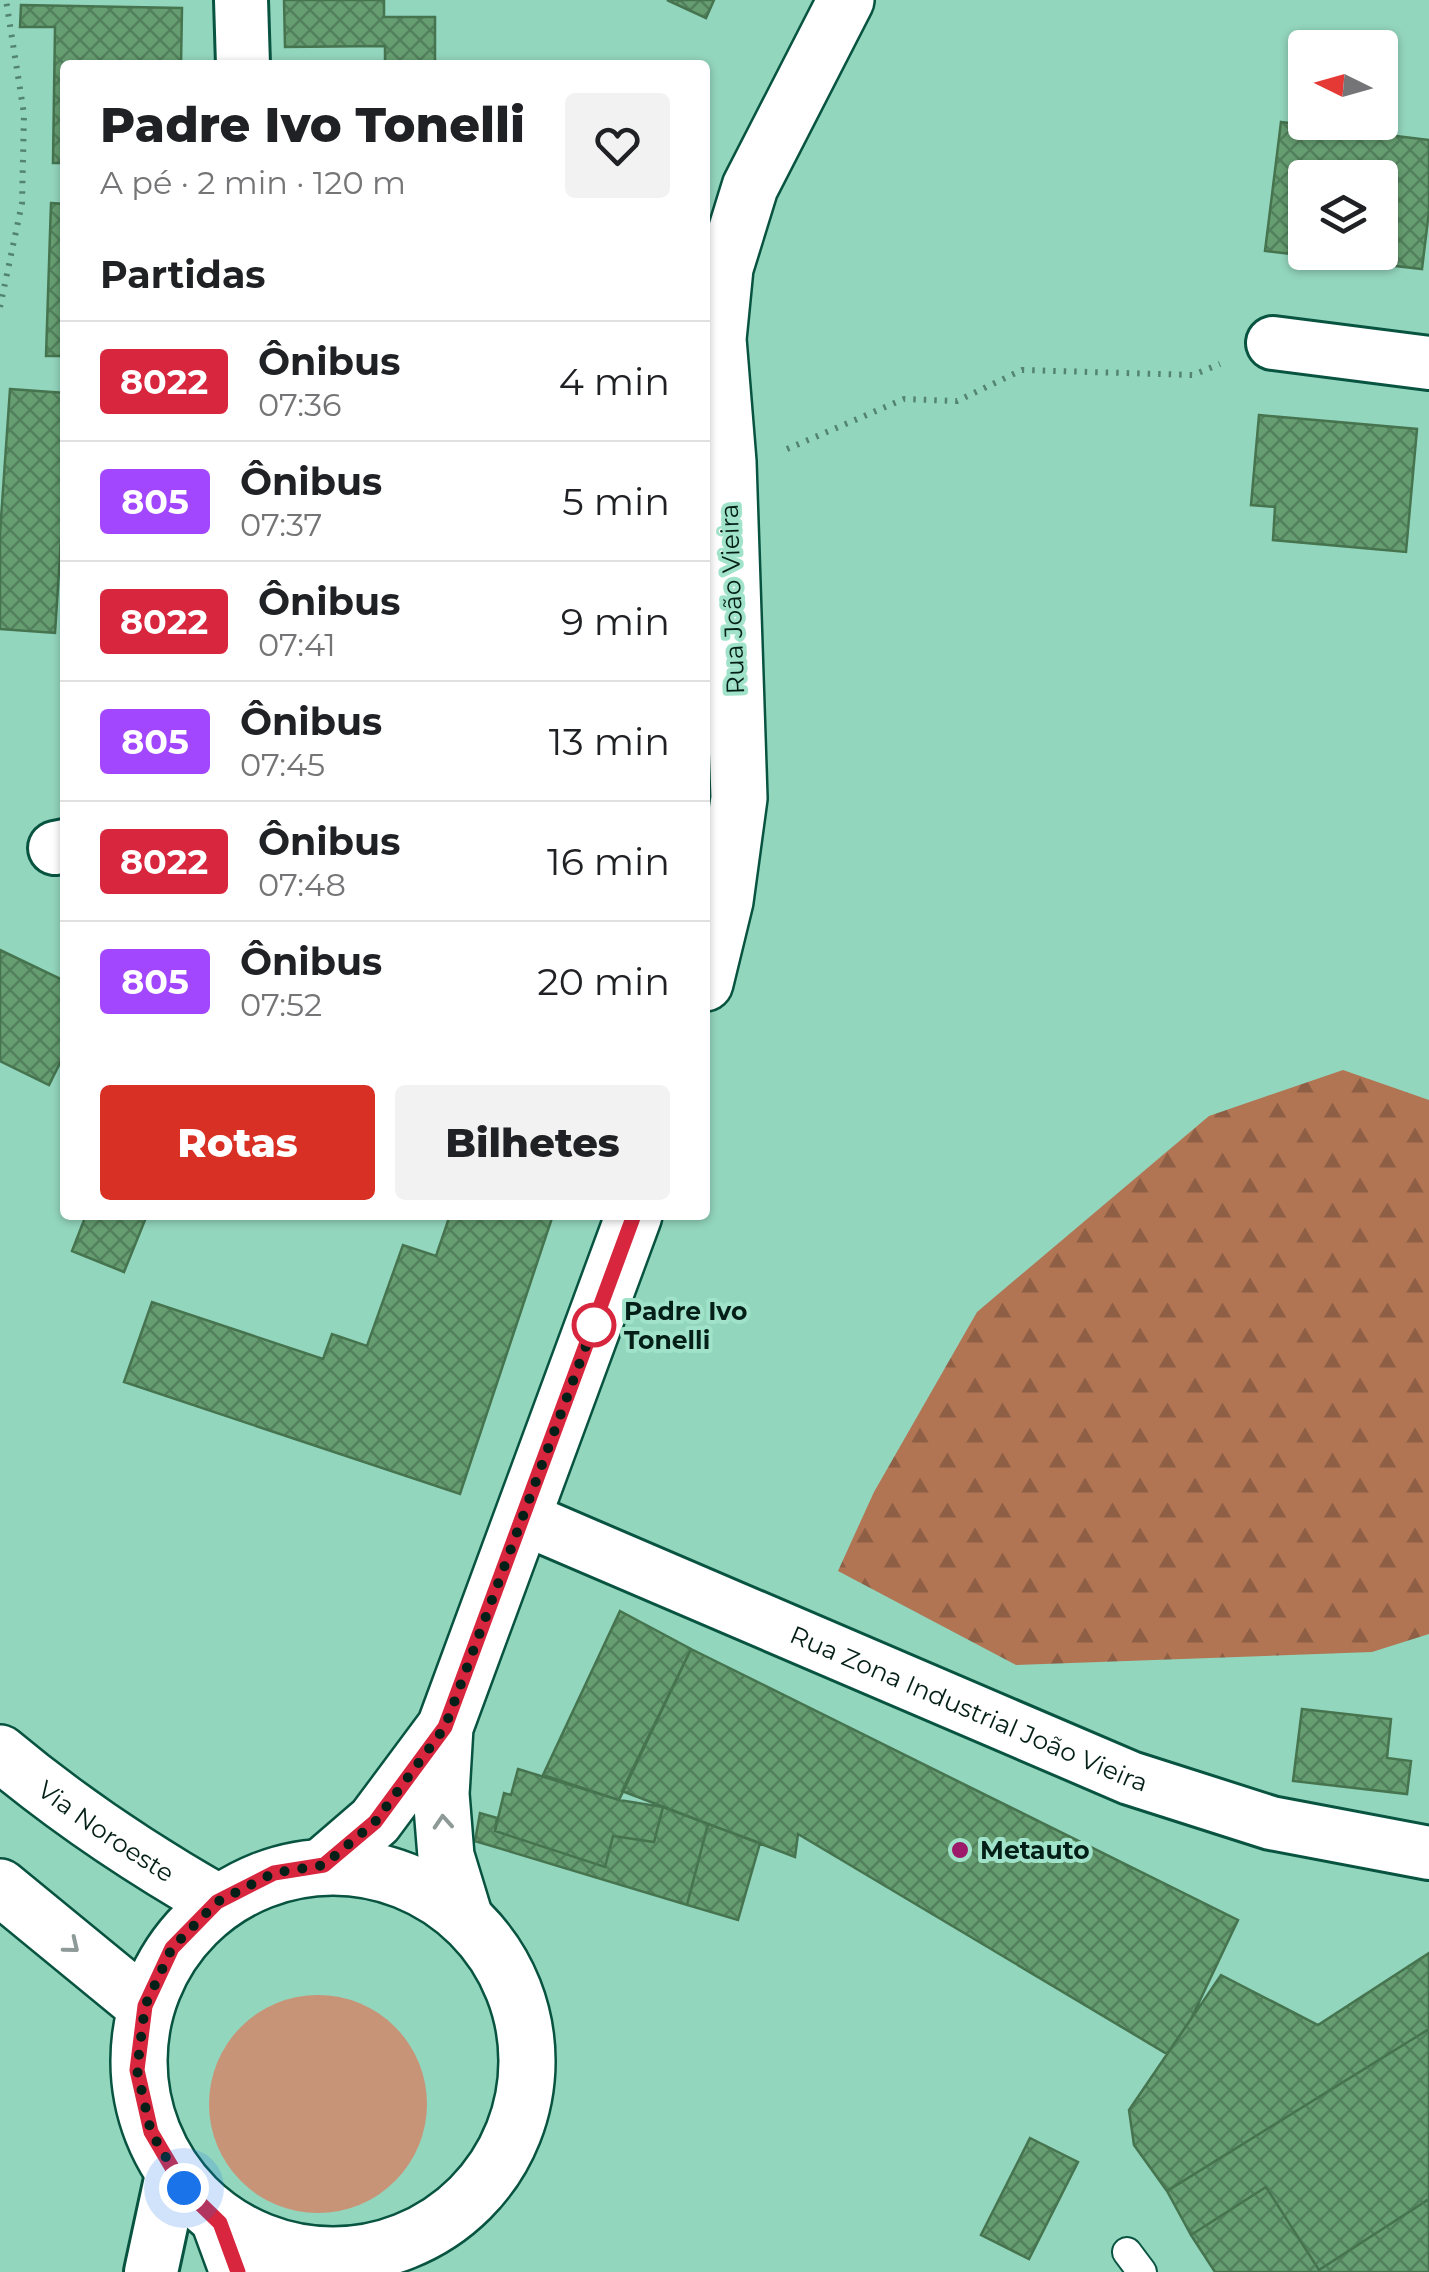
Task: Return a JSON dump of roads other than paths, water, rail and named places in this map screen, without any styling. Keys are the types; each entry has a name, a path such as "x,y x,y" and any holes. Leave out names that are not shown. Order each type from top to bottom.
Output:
{"street":[{"path":"241,0 243,60"},
{"name":"Rua João Vieira","path":"710,942 715,900 739,798 716,462 718,339 726,268 750,188 846,0"},
{"path":"1272,343 1429,363"},
{"path":"324,1865 375,1822 445,1727 632,1220"},
{"name":"Rua Zona Industrial João Vieira","path":"524,1518 1130,1778 1271,1823 1429,1853"},
{"path":"445,1727 443,1829 446,1856 464,1914"},
{"name":"Via Noroeste","path":"0,1753 138,1857 217,1902"},
{"path":"324,1865 400,1876 464,1914 498,1956 524,2016 528,2081 510,2144 473,2198 421,2236 346,2264 294,2253 229,2248 184,2188 151,2132 137,2070 145,2006 172,1948 217,1902 274,1873 324,1865"},
{"path":"0,1887 145,2006"},
{"path":"151,2272 173,2170"}],"place":[{"name":"Padre Ivo Tonelli","path":"594,1325"},
{"name":"Metauto","path":"960,1850"}]}
